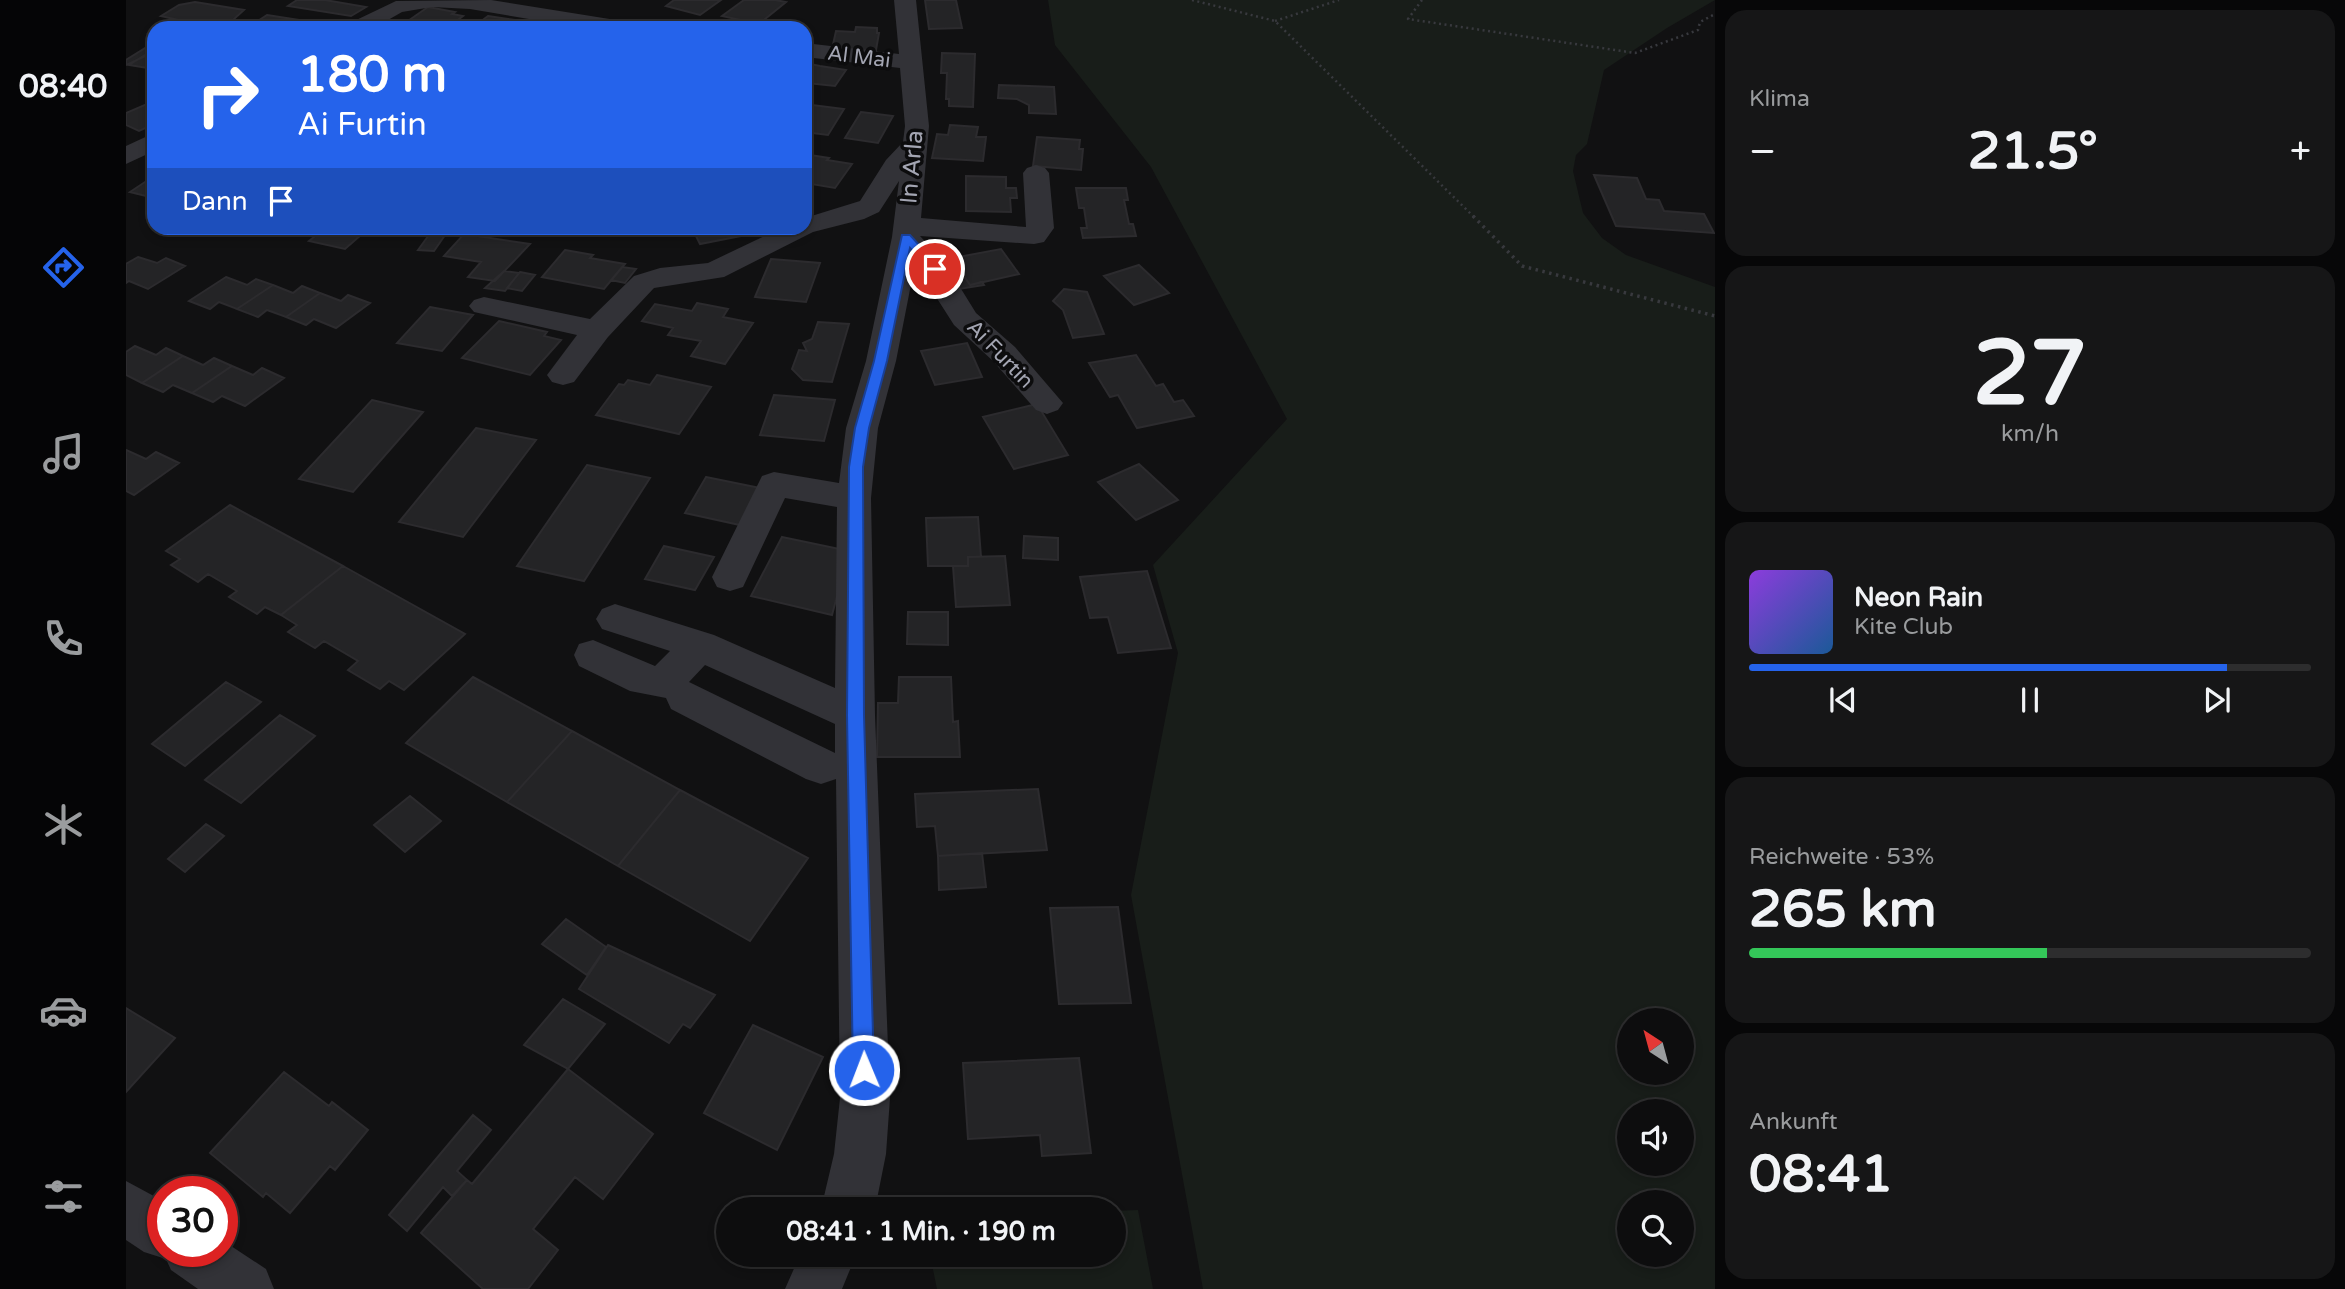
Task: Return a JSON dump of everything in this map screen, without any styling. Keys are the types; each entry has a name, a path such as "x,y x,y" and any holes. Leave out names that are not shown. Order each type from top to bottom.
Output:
{"street":[{"name":"In Arla","path":"851,1197 863,1140 864,1098 855,715 854,498 862,428 881,361 907,231 917,127 905,0"},
{"path":"371,21 396,7 432,1 470,3 579,21"},
{"name":"Al Mai","path":"812,51 913,63"},
{"path":"126,156 147,145"},
{"path":"812,225 870,206 895,165 914,145"},
{"path":"907,231 1034,236 1040,228 1036,173"},
{"name":"Ai Furtin","path":"907,231 935,269 965,319 1004,354 1047,403"},
{"path":"563,375 597,330 644,282 660,277 714,271 787,235"},
{"path":"484,306 597,330"},
{"path":"730,577 774,484 854,498"},
{"path":"615,619 700,646 855,715"},
{"path":"593,654 644,680 663,682 700,646"},
{"path":"758,735 794,688"},
{"path":"685,697 821,766"},
{"path":"126,1208 147,1222"},
{"path":"214,1267 246,1289"},
{"path":"813,1289 823,1267"}],"path":[{"path":"1192,0 1275,21 1434,175 1522,266 1715,316"},
{"path":"1275,21 1339,0"},
{"path":"1422,0 1408,19 1635,53 1698,30 1700,22 1715,14"}],"shaded area":[{"path":"1048,0 1715,0 1604,70 1587,144 1576,155 1573,171 1583,213 1602,238 1626,255 1715,287 1715,1289 1203,1289 1131,895 1178,653 1153,565 1287,419 1151,167 1055,45"},
{"path":"1126,1210 1138,1210 1153,1289 937,1289 932,1267 1126,1267"}],"building":[{"path":"297,0 325,0 366,7 351,16 288,6"},
{"path":"674,0 721,0 700,15 666,6"},
{"path":"744,0 786,2 763,21 745,21 722,16"},
{"path":"925,0 956,0 962,28 929,29"},
{"path":"195,2 244,10 230,21 183,21 161,16 179,5"},
{"path":"428,7 463,16 456,21 408,21"},
{"path":"267,15 305,21 258,21"},
{"path":"488,16 515,20 514,21 481,21"},
{"path":"856,27 877,28 879,33 876,50 832,49 836,31 855,32"},
{"path":"147,47 147,55 126,65 126,60"},
{"path":"942,53 975,54 973,107 949,106 949,99 946,99 947,73 941,73"},
{"path":"147,54 147,68 129,65"},
{"path":"812,64 846,70 835,86 812,84"},
{"path":"999,85 1054,87 1056,114 1029,113 1029,105 1017,99 998,98"},
{"path":"147,104 147,127 139,131 126,125 126,113"},
{"path":"812,105 844,109 828,135 812,133"},
{"path":"861,112 893,116 878,143 845,138"},
{"path":"950,125 978,127 976,137 986,137 983,161 932,158 937,134 948,135"},
{"path":"1037,137 1080,140 1079,149 1083,149 1081,170 1033,166"},
{"path":"812,155 852,164 835,188 812,184"},
{"path":"1594,175 1637,178 1646,199 1659,200 1664,211 1704,214 1714,233 1616,226"},
{"path":"966,176 1006,177 1006,188 1016,188 1017,198 1010,198 1011,212 966,211"},
{"path":"147,181 147,196 130,192"},
{"path":"1076,188 1126,188 1128,200 1124,200 1129,224 1133,224 1136,236 1083,238 1081,228 1087,228 1084,208 1079,208"},
{"path":"316,235 361,235 345,249 309,241"},
{"path":"429,235 445,235 434,251 418,250"},
{"path":"463,235 530,244 495,281 468,277 481,262 444,256"},
{"path":"696,235 746,235 700,244"},
{"path":"1001,249 1019,274 970,285 953,258"},
{"path":"565,250 593,255 590,258 625,264 604,289 542,277"},
{"path":"138,257 157,263 166,258 185,266 148,289 129,281 126,283 126,264"},
{"path":"771,259 820,263 806,302 755,297"},
{"path":"1139,265 1169,293 1134,305 1104,276"},
{"path":"622,267 636,269 625,283 611,280"},
{"path":"504,271 519,273 505,291 485,288"},
{"path":"520,272 535,275 522,291 507,288"},
{"path":"962,273 970,285 982,282 984,285 959,289 950,276"},
{"path":"226,277 247,285 256,279 273,285 237,309 219,302 210,309 189,301"},
{"path":"273,285 293,293 302,286 320,293 286,317 267,310 258,317 237,309"},
{"path":"1064,289 1087,292 1104,334 1073,338 1063,310 1053,301"},
{"path":"320,293 341,301 348,295 370,303 336,328 314,319 306,325 286,317"},
{"path":"697,303 728,309 723,317 753,323 725,364 691,356 701,341 668,335 673,328 642,321 655,304 692,311"},
{"path":"430,307 473,315 442,351 397,343"},
{"path":"499,321 547,332 544,336 561,340 530,375 462,358"},
{"path":"818,322 849,324 832,382 803,380 792,369 799,350 807,351 803,343 812,339"},
{"path":"967,343 982,377 935,385 921,351"},
{"path":"135,346 156,355 166,348 183,356 142,383 126,375 126,352"},
{"path":"1136,355 1156,386 1163,384 1174,402 1183,400 1194,416 1137,428 1118,395 1110,397 1089,363"},
{"path":"183,356 203,365 214,358 232,366 192,393 173,385 163,392 142,383"},
{"path":"232,366 253,375 262,368 284,378 245,406 222,396 213,402 192,393"},
{"path":"657,375 711,387 679,434 596,415 619,384 624,385 628,380 650,385"},
{"path":"774,395 835,400 824,441 760,435"},
{"path":"372,400 423,412 353,492 299,479"},
{"path":"1037,404 1068,455 1014,469 983,417"},
{"path":"476,428 536,440 463,537 399,522"},
{"path":"126,450 146,459 156,452 179,463 134,495 126,491"},
{"path":"1139,464 1178,500 1136,520 1098,482"},
{"path":"587,465 650,478 584,581 517,566"},
{"path":"706,477 760,488 740,525 685,513"},
{"path":"230,505 343,566 281,615 265,607 257,614 229,597 237,591 208,574 198,582 171,565 180,559 166,551"},
{"path":"978,517 981,557 968,557 968,566 928,566 926,518"},
{"path":"1024,536 1058,538 1058,560 1023,558"},
{"path":"782,537 849,551 832,615 751,596"},
{"path":"664,546 714,557 695,590 645,579"},
{"path":"1005,556 1010,605 956,607 953,566 968,566 968,557"},
{"path":"343,566 465,634 404,690 389,681 380,689 348,670 358,661 324,641 315,648 288,632 297,625 281,615"},
{"path":"1147,571 1171,648 1118,653 1108,617 1090,618 1080,577"},
{"path":"908,612 948,612 948,645 907,644"},
{"path":"473,677 572,731 507,802 406,743"},
{"path":"899,677 951,677 953,722 958,721 960,757 877,757 878,703 898,703"},
{"path":"226,682 261,702 185,766 152,744"},
{"path":"280,715 315,736 241,803 205,780"},
{"path":"572,731 680,790 618,866 507,802"},
{"path":"1038,789 1047,850 938,856 935,826 917,827 915,794"},
{"path":"680,790 808,858 750,941 618,866"},
{"path":"410,796 441,821 405,852 374,825"},
{"path":"206,824 224,836 185,872 168,859"},
{"path":"982,853 986,887 939,890 938,856"},
{"path":"1118,907 1131,1003 1059,1004 1050,908"},
{"path":"566,919 606,947 587,975 542,944"},
{"path":"608,945 715,995 690,1028 683,1024 669,1043 579,989"},
{"path":"563,999 605,1024 568,1069 524,1045"},
{"path":"126,1008 175,1038 126,1092"},
{"path":"753,1025 823,1057 777,1150 704,1113"},
{"path":"1079,1058 1091,1153 1042,1156 1040,1135 968,1139 963,1063"},
{"path":"568,1069 653,1134 603,1199 575,1177 533,1229 558,1250 528,1289 483,1289 421,1233 467,1180 472,1184"},
{"path":"284,1072 329,1106 332,1102 368,1130 335,1170 330,1166 290,1213 266,1193 263,1197 210,1153"},
{"path":"473,1115 491,1130 457,1171 467,1180 452,1196 443,1187 407,1231 389,1215"}],"route":[{"path":"864,1070 855,715 856,467 862,428 881,361 906,237 935,269"}]}
